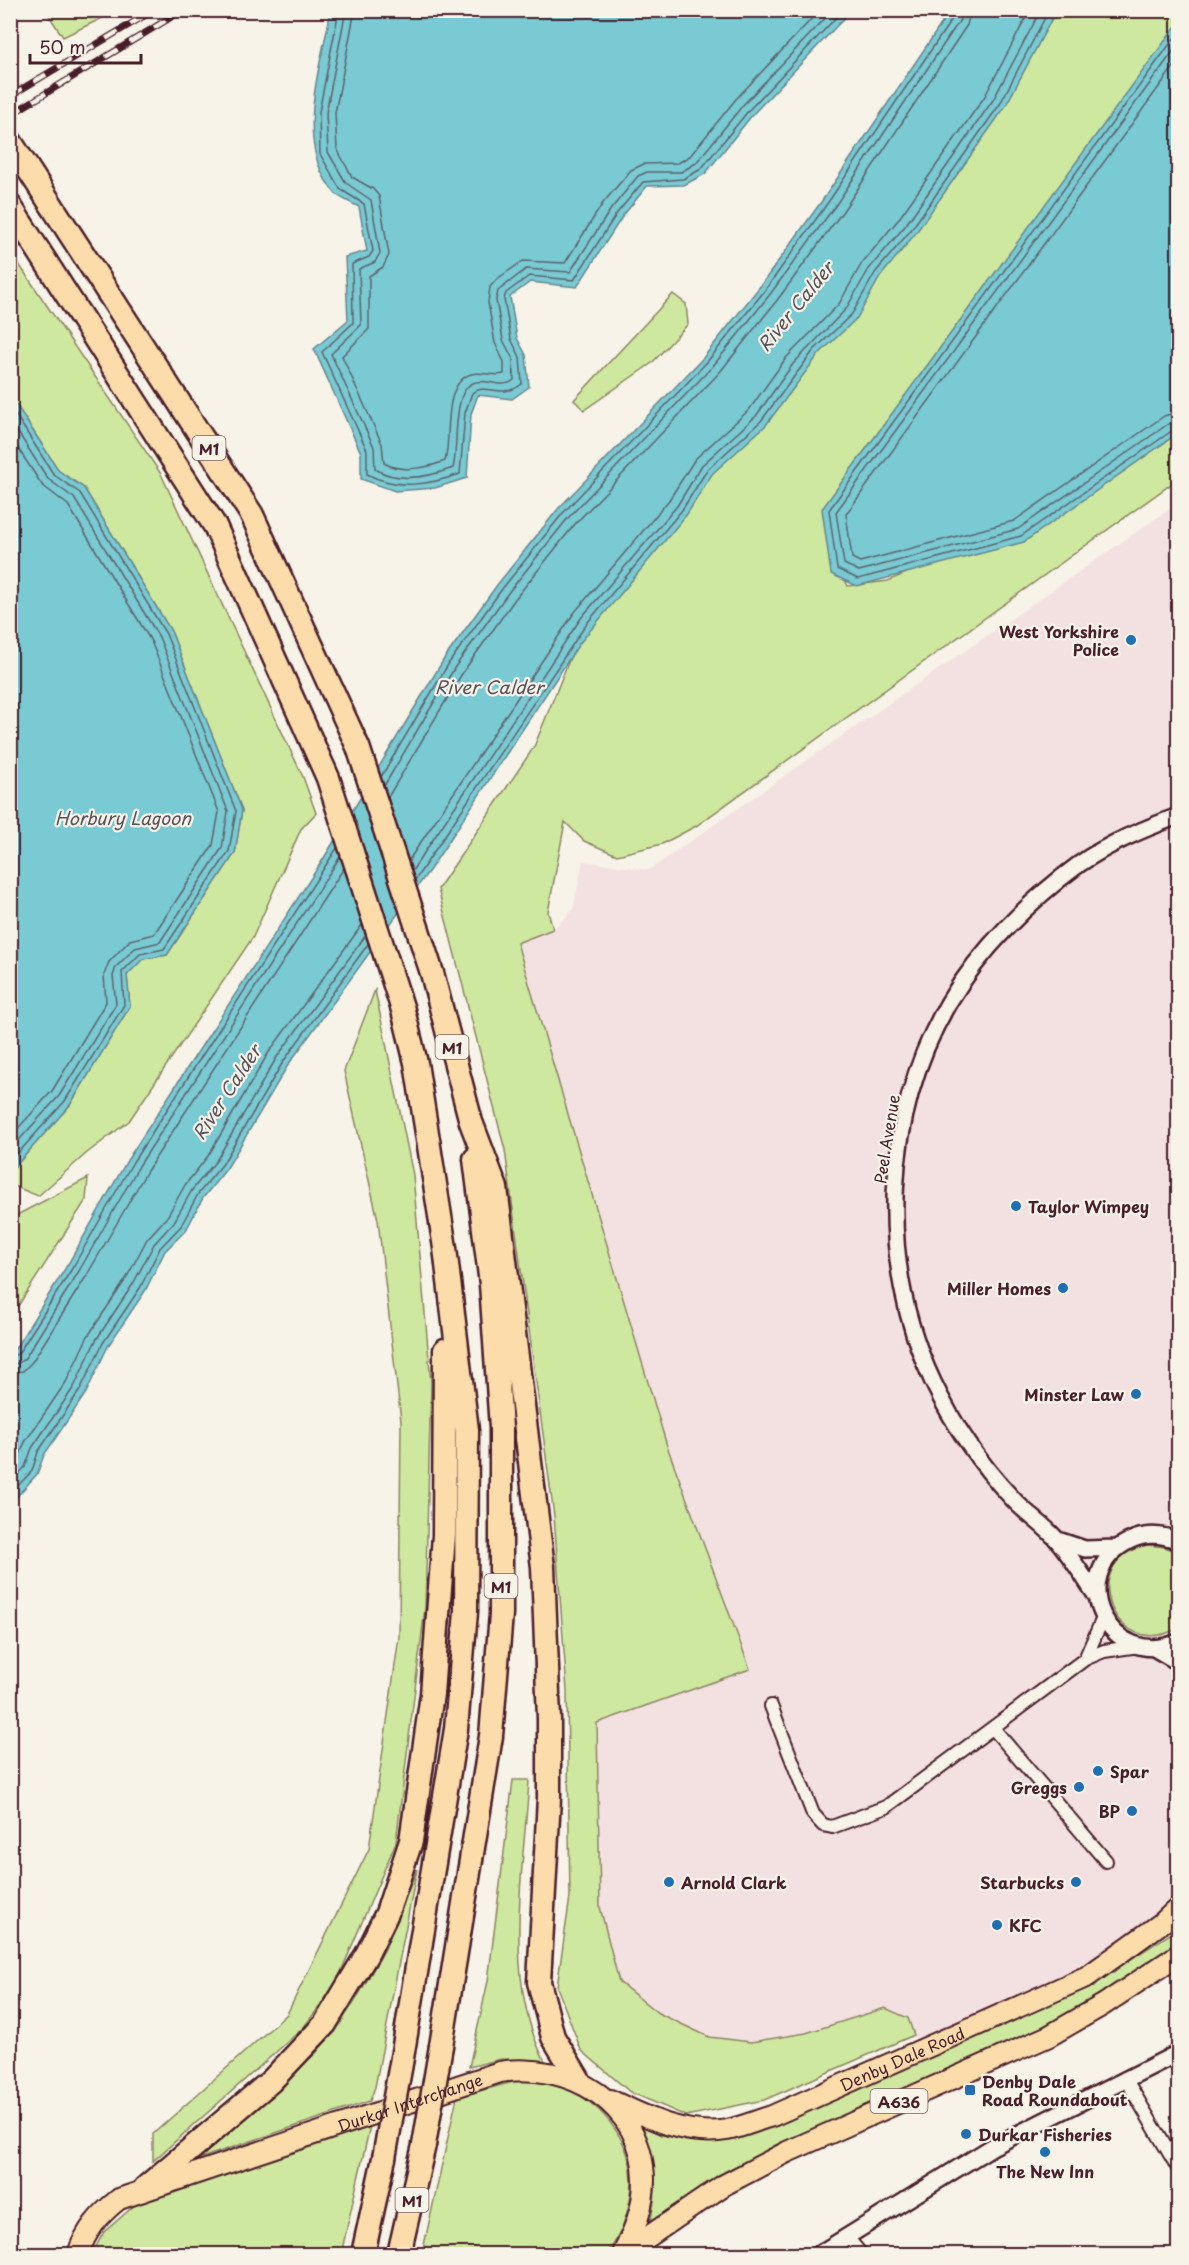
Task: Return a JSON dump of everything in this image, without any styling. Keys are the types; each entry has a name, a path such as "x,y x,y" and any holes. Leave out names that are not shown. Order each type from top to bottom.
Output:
{"highway":[{"name":"M1","path":"10,141 252,515 358,747 432,973 471,1122 490,1284 501,1428 501,1614 491,1736 424,2145 399,2254"},
{"name":"M1","path":"10,206 215,526 328,778 403,1010 416,1063 445,1248 467,1430 466,1612 456,1729 402,2058 384,2158 363,2254"},
{"path":"471,1122 496,1188 543,1567 549,1719 549,1798 539,1982 553,2037 579,2080"},
{"path":"145,2188 271,2081 325,2024 367,1954 387,1913 411,1841 432,1694 444,1535 445,1248"}],"main road":[{"name":"Denby Dale Road","path":"604,2098 664,2125 695,2130 727,2130 761,2119 920,2052 1088,1976 1179,1908"},
{"name":"A636","path":"623,2254 724,2185 787,2152 1049,2036 1103,2005 1179,1954"},
{"name":"Durkar Interchange","path":"78,2254 84,2236 98,2216 119,2199 145,2188 500,2072 535,2069 579,2080 604,2098 632,2133 642,2158 644,2182 642,2206 636,2227 623,2254"}],"street":[{"name":"Peel Avenue","path":"1097,1597 1058,1540 1012,1499 969,1444 942,1399 921,1354 903,1286 896,1238 895,1181 900,1144 916,1077 930,1041 949,1002 982,958 1041,895 1080,864 1125,837 1179,816"},
{"path":"1179,1541 1162,1536 1143,1536 1117,1548 1101,1570 1097,1597 1103,1618 1118,1636 1179,1662"},
{"name":"Peel Avenue","path":"1058,1540 1085,1549 1117,1548"},
{"path":"1085,1659 1103,1618"},
{"path":"771,1706 813,1814 823,1825 832,1827 886,1807 1085,1659 1104,1651 1179,1642"},
{"path":"993,1728 1106,1861"},
{"path":"1163,1922 1179,1901"},
{"path":"819,2254 992,2147 1179,2053"},
{"path":"1125,2079 1179,2168"},
{"path":"848,2237 861,2254"}],"shaded area":[{"path":"1178,503 1178,1905 1088,1976 920,2052 908,2018 885,2008 806,2033 750,2042 709,2037 658,2013 619,1982 600,1907 597,1723 750,1669 667,1446 517,943 553,929 573,910 583,861 649,870"}],"green space":[{"path":"46,11 117,11 63,37"},
{"path":"1054,11 1178,11 1178,31 841,572 848,586 888,581 931,562 1178,429 1178,479 696,826 662,844 617,855 584,841 565,822 548,912 553,929 517,943 667,1446 750,1669 597,1723 600,1907 619,1982 658,2013 709,2037 751,2042 806,2033 885,2008 908,2018 914,2035 764,2100 686,2116 630,2092 581,2050 557,1987 570,1897 567,1691 554,1516 505,1150 438,889 534,747 576,643 710,475 790,388 879,274"},
{"path":"10,251 161,474 303,777 316,813 301,829 253,937 129,1121 87,1153 38,1196 11,1185 11,1171 70,1105 130,1006 127,975 142,959 167,955 235,853 242,810 171,631 84,488 59,471 11,397"},
{"path":"673,294 686,304 688,324 652,363 584,410 574,400"},
{"path":"375,990 413,1175 431,1383 425,1608 396,1842 334,1988 303,2028 153,2161 153,2134 287,2014 369,1849 399,1637 401,1421 378,1220 344,1071"},
{"path":"88,1178 86,1200 11,1317 11,1218"},
{"path":"1147,1545 1165,1547 1178,1553 1178,1628 1155,1635 1136,1632 1121,1622 1111,1606 1108,1588 1112,1570 1125,1555"},
{"path":"513,1780 529,1780 519,1924 520,1960 524,1996 532,2030 545,2061 501,2059 469,2067 488,1981"},
{"path":"417,1869 375,2087 370,2101 201,2158 206,2142 262,2100 316,2053 354,2003 385,1949"},
{"path":"1178,1929 1178,1943 1077,2009 1043,2027 793,2140 744,2165 650,2222 655,2195 654,2169 647,2145 633,2121 661,2135 695,2139 1048,2004 1115,1969"},
{"path":"524,2079 552,2084 574,2092 604,2115 624,2145 630,2163 632,2181 630,2200 615,2242 606,2254 422,2254 457,2097"},
{"path":"370,2126 341,2254 92,2254 104,2232 135,2205"}],"water":[{"path":"335,11 851,11 753,114 705,174 684,185 647,186 622,217 577,287 530,282 510,297 517,338 526,355 529,387 512,399 478,395 471,414 467,478 435,488 395,491 361,479 361,453 314,349 348,320 345,257 367,251 359,207 335,193 322,174 315,153 312,130 316,83 330,15"},
{"name":"River Calder","path":"950,11 1056,11 1005,107 915,234 880,277 857,318 819,354 766,425 712,474 687,514 579,644 431,868 288,1065 227,1168 203,1198 186,1230 165,1251 145,1291 108,1346 86,1393 44,1455 37,1474 11,1503 11,1355 68,1264 128,1159 324,858 444,659 497,585 558,509 703,358 761,285 824,198"},
{"path":"1178,23 1178,433 1024,542 857,586 831,574 822,509"},
{"name":"Horbury Lagoon","path":"11,397 59,471 84,488 171,631 242,810 235,853 167,955 143,959 127,975 130,1006 70,1105 11,1171"}],"railway":[{"path":"10,96 154,10"},
{"path":"10,115 183,10"}],"place":[{"name":"West Yorkshire Police","path":"1131,640"},
{"name":"Taylor Wimpey","path":"1016,1206"},
{"name":"Miller Homes","path":"1063,1288"},
{"name":"Minster Law","path":"1136,1394"},
{"name":"Spar","path":"1098,1771"},
{"name":"Greggs","path":"1079,1787"},
{"name":"BP","path":"1132,1811"},
{"name":"Arnold Clark","path":"669,1882"},
{"name":"Starbucks","path":"1076,1882"},
{"name":"KFC","path":"997,1925"},
{"name":"Denby Dale Road Roundabout","path":"970,2090"},
{"name":"Durkar Fisheries","path":"966,2134"},
{"name":"The New Inn","path":"1045,2152"}]}
